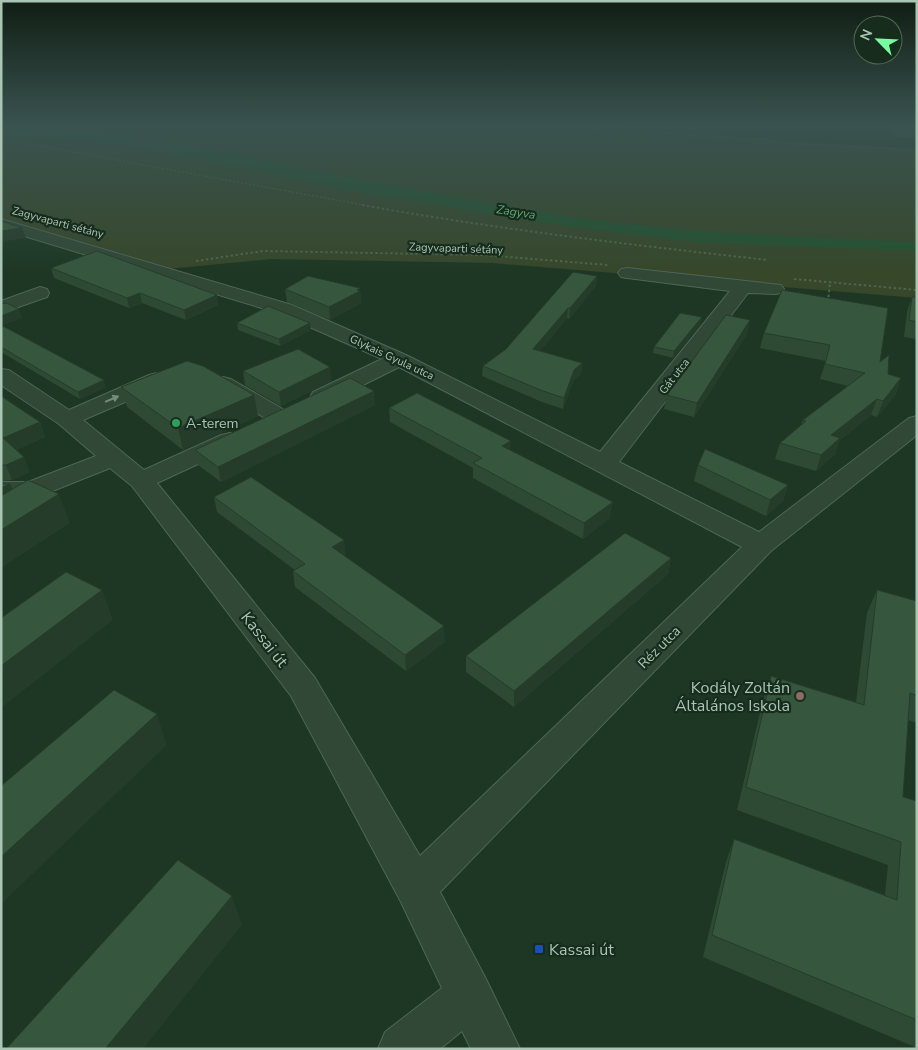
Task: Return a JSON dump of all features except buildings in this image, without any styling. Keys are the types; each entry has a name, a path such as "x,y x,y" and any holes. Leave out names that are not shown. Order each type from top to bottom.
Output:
{"street":[{"name":"Glykais Gyula utca","path":"1,224 285,308 399,359 761,545"},
{"path":"620,269 743,287 782,284"},
{"name":"Gát utca","path":"604,464 743,287"},
{"path":"1,307 40,293"},
{"path":"141,481 399,359"},
{"path":"67,418 172,374"},
{"name":"Kassai út","path":"1,375 67,418 141,481 303,687 416,888 496,1049"},
{"path":"207,378 294,410"},
{"name":"Réz utca","path":"416,888 761,545 917,423"},
{"path":"1,490 31,490 113,458"},
{"path":"402,1049 470,995"}],"path":[{"path":"199,175 440,219 609,242 768,260"},
{"name":"Zagyvaparti sétány","path":"192,261 263,251 483,255 620,269"},
{"path":"782,284 917,290"}],"shaded area":[{"path":"1,175 917,175 917,298 492,263 271,259 168,269 1,226"}],"water":[{"name":"Zagyva","path":"274,175 339,175 536,211 618,223 706,232 917,242 917,251 703,243 525,220 346,190"}],"place":[{"name":"A-terem","path":"176,423"},
{"name":"Kodály Zoltán Általános Iskola","path":"800,696"},
{"name":"Kassai út","path":"539,949"}]}
